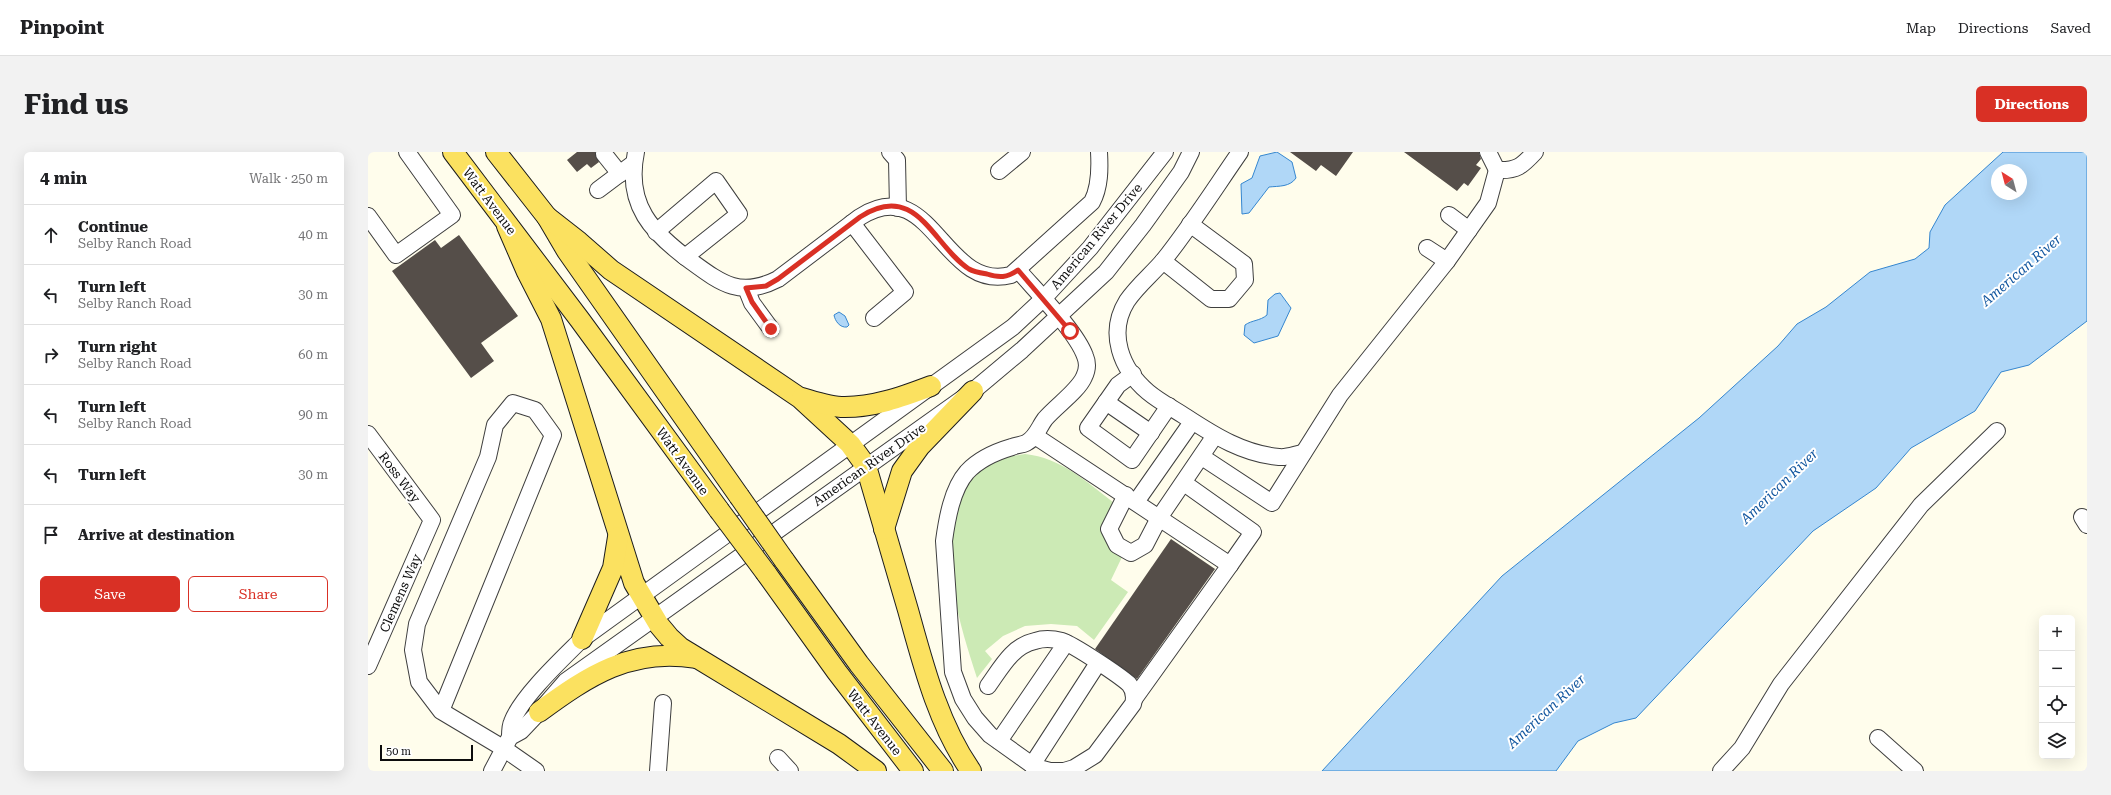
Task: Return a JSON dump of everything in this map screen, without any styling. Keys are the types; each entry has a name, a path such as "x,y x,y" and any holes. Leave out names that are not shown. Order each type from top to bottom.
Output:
{"main road":[{"name":"Watt Avenue","path":"453,152 507,226 580,320 837,672 913,771"},
{"name":"Watt Avenue","path":"496,152 547,217 567,251 784,560 859,664 943,771"},
{"path":"547,217 579,242 610,270 800,398 850,444 866,466 919,649 934,694 952,738 971,771"},
{"path":"507,226 527,272 552,320 634,583 643,595 655,618 669,637 698,658 839,744 876,771"},
{"path":"800,398 841,407 865,406 891,400 931,386"},
{"path":"884,529 902,471 920,446 973,391"},
{"path":"582,639 613,568 619,534"},
{"path":"539,712 572,688 623,661 650,656 677,654 698,658"}],"street":[{"path":"368,216 396,255 452,215 407,152"},
{"path":"890,152 897,160 898,208"},
{"path":"999,171 1022,152"},
{"path":"635,157 634,182 638,201 646,218 656,232 667,244 724,284 746,288 766,286 778,279 852,223 873,210 889,207 910,211 925,223 970,270 1002,278 1011,275 1092,202 1097,190 1100,172 1099,152"},
{"name":"American River Drive","path":"492,771 507,743 511,723 516,713 551,669 582,639 1013,327 1043,299 1090,248 1165,152"},
{"name":"American River Drive","path":"507,743 539,712 566,681 973,391 1058,317 1106,272 1143,225 1181,172 1191,152"},
{"path":"1240,152 1163,261 1128,300 1117,331 1118,344 1122,359 1149,392 1214,437 1244,449 1280,457 1303,453"},
{"path":"1202,457 1272,503 1340,396 1447,261 1488,203 1497,170 1488,152"},
{"path":"1497,170 1511,171 1524,164 1535,152"},
{"path":"604,154 620,174"},
{"path":"598,190 620,174 635,157"},
{"path":"656,232 716,181 739,214 685,257"},
{"path":"1449,215 1469,230"},
{"path":"852,223 905,292 874,318"},
{"path":"1163,261 1212,299 1229,299 1245,280 1244,264 1190,224"},
{"path":"1427,248 1447,261"},
{"path":"1018,270 1071,333 1086,357 1085,376 1079,387 1059,404 1044,421 1035,436 1026,443 994,453 966,473 956,490 947,521 944,541 953,672 963,699 975,718 999,741 1032,765 1050,771 1064,771 1087,762 1094,755 1129,710 1134,699 1253,532 1184,483"},
{"path":"746,288 752,302 771,329"},
{"path":"1133,374 1118,384 1088,428 1132,460 1170,406"},
{"path":"1106,402 1151,433"},
{"path":"441,711 553,435 535,410 513,403 495,425 488,457 416,631 412,650 419,682 441,711 507,743 536,771"},
{"path":"1192,422 1131,498 1109,529 1118,545 1131,553 1145,545 1159,518 1202,457 1214,437"},
{"path":"1721,771 1742,748 1781,684 1921,505 1997,431"},
{"name":"Ross Way","path":"368,434 432,520"},
{"path":"1035,436 1131,498 1230,565"},
{"name":"Clemens Way","path":"368,666 432,520"},
{"path":"988,686 1011,654 1022,646 1035,641 1049,639 1066,643 1129,684 1133,691 1134,699"},
{"path":"999,741 1066,643"},
{"path":"1032,765 1098,663"},
{"path":"658,771 663,703"},
{"path":"1878,738 1915,771"},
{"path":"778,758 790,771"}],"green space":[{"path":"1025,454 1038,456 1062,465 1114,503 1105,520 1104,532 1122,557 1111,580 1128,592 1094,640 1077,626 1051,624 1025,626 1003,636 985,651 992,659 977,678 961,625 953,590 953,538 956,509 967,483 975,473 992,462"}],"water":[{"path":"1277,152 1292,162 1296,178 1287,185 1269,187 1249,213 1242,214 1241,184 1252,178 1260,156"},
{"name":"American River","path":"2003,152 2087,152 2087,321 2029,365 2001,372 1975,411 1911,448 1876,488 1813,531 1636,718 1614,723 1578,741 1556,771 1322,771 1502,576 1699,418 1778,346 1797,324 1826,307 1870,272 1915,259 1929,248 1930,232 1945,205"},
{"path":"1280,293 1291,308 1278,336 1254,343 1244,335 1245,325 1267,315 1268,300 1275,294"},
{"path":"839,312 845,316 849,325 847,327 838,324 835,320 834,315"}],"building":[{"path":"577,152 595,152 599,162 591,168 587,164 577,172 567,160"},
{"path":"1290,152 1353,152 1336,176 1321,165 1316,171"},
{"path":"1404,152 1479,152 1481,159 1476,165 1481,168 1468,186 1464,183 1457,191"},
{"path":"459,235 518,316 481,343 494,361 471,378 392,271 435,240 441,248"},
{"path":"1171,539 1215,569 1137,679 1095,649"}],"route":[{"path":"771,329 752,302 746,288 766,286 778,279 866,213 889,207 910,211 916,214 970,270 1002,278 1011,275 1018,270 1070,331"}]}
